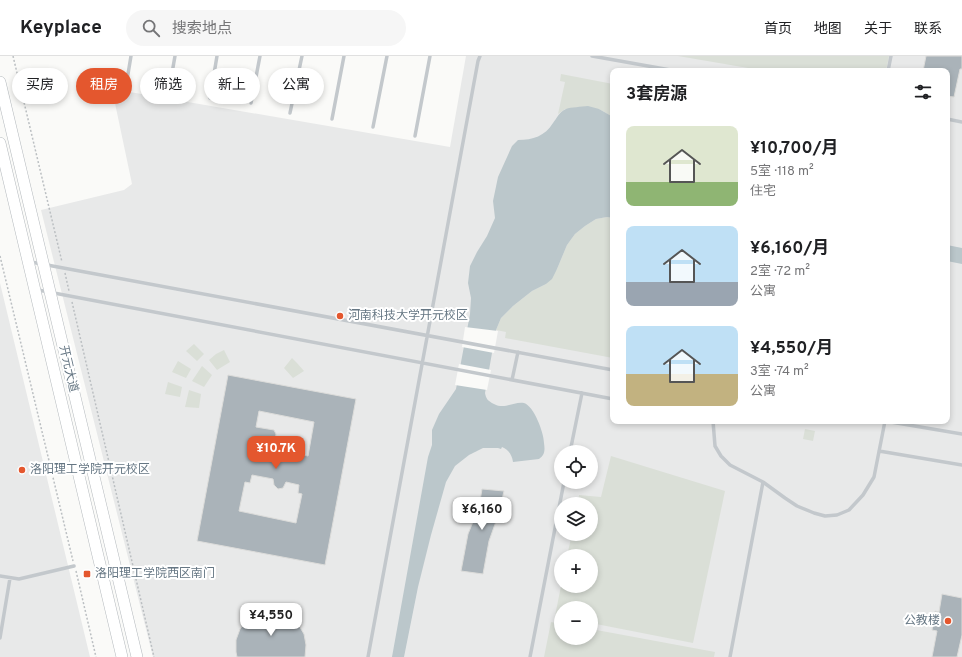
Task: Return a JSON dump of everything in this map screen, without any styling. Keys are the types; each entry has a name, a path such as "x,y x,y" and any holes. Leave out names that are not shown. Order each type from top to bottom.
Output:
{"main road":[{"name":"开元大道","path":"0,82 137,657"},
{"name":"开元大道","path":"0,143 122,657"}],"lane":[{"path":"129,68 131,56"},
{"path":"172,68 174,56"},
{"path":"215,68 217,56"},
{"path":"258,68 260,56"},
{"path":"290,113 302,56"},
{"path":"332,119 344,56"},
{"path":"373,127 387,56"},
{"path":"415,136 430,56"},
{"path":"475,56 478,61"},
{"path":"368,657 480,56"},
{"path":"592,56 659,68"},
{"path":"889,68 891,56"},
{"path":"950,120 962,122"},
{"path":"28,262 610,369"},
{"path":"35,289 610,398"},
{"path":"512,380 518,352"},
{"path":"571,445 582,393"},
{"path":"713,424 715,446 721,456 730,465 763,482 785,498 808,511 825,516 837,515 849,510 863,495 874,477 884,424"},
{"path":"903,424 962,434"},
{"path":"879,451 962,465"},
{"path":"730,657 763,482"},
{"path":"530,657 563,489"},
{"path":"0,576 10,578 27,578 74,566"},
{"path":"0,638 10,578"}],"path":[{"path":"13,56 64,268 154,657"},
{"path":"0,256 96,657"}],"shaded area":[{"name":"河南科技大学开元校区","path":"466,56 962,56 962,657 153,657 41,210 124,190 132,184 115,104 132,104 132,92 140,94 140,104 196,103 450,147"},
{"path":"678,56 889,56 887,68 748,68"},
{"path":"561,74 610,83 610,115 599,109 565,109 558,114 565,82 560,81"},
{"path":"588,106 599,109 610,115 610,218 596,219 575,234 567,245 552,279 546,284 532,291 501,318 496,330 485,393 489,401 498,406 506,406 517,403 524,403 528,405 535,414 540,427 544,439 544,452 539,459 513,462 510,453 502,447 501,449 483,448 469,455 455,466 446,482 431,535 418,587 404,657 392,657 428,457 432,445 432,430 439,414 456,389 470,314 471,298 468,283 470,266 487,236 495,218 493,201 498,177 512,146 518,140 534,138 542,134 550,127 560,113 573,107"},
{"path":"610,218 610,357 505,338 506,332 496,330 501,318 532,291 546,284 557,269 567,245 575,234 596,219"},
{"path":"950,246 962,248 962,264 950,262"},
{"name":"洛阳理工学院开元校区","path":"0,283 90,657 0,657"},
{"path":"194,344 204,354 197,361 186,351"},
{"path":"224,350 230,362 217,370 209,360"},
{"path":"292,358 304,371 293,378 284,368"},
{"path":"178,361 191,369 186,378 172,372"},
{"path":"202,366 212,375 204,387 192,381"},
{"path":"168,382 182,387 180,397 165,394"},
{"path":"189,390 201,394 199,408 185,407"},
{"path":"805,429 815,431 813,441 803,439"},
{"path":"611,456 725,491 693,643 598,624 598,601 558,601 560,593 598,593 598,549 569,549 570,541 598,541 598,497 579,497 579,495 601,497"},
{"path":"551,622 554,623 554,645 598,645 598,630 715,652 714,657 544,657"}],"pier":[{"path":"465,327 498,331 494,353 462,347"},
{"path":"459,364 491,370 487,390 455,385"}],"building":[{"path":"926,56 962,56 962,69 960,69 954,97 950,96 950,68 924,68"},
{"path":"228,375 356,399 325,565 197,541","holes":["259,411 314,422 308,456 274,449 276,434 274,430 256,427","252,475 273,479 274,485 278,489 283,488 286,482 299,485 298,493 302,494 296,523 239,511 245,482 250,483"]},
{"path":"482,489 504,491 499,513 489,541 483,574 461,571 468,534 479,507"},
{"name":"公教楼","path":"942,594 962,598 962,635 957,657 932,657 937,631 932,630 935,611 939,612"},
{"path":"268,611 279,612 290,616 298,624 304,634 306,645 305,657 237,657 236,640 240,629 247,620 256,614"}],"place":[{"name":"河南科技大学开元校区","path":"340,316"},
{"name":"洛阳理工学院开元校区","path":"22,470"},
{"name":"洛阳理工学院西区南门","path":"87,574"},
{"name":"公教楼","path":"948,621"}]}
